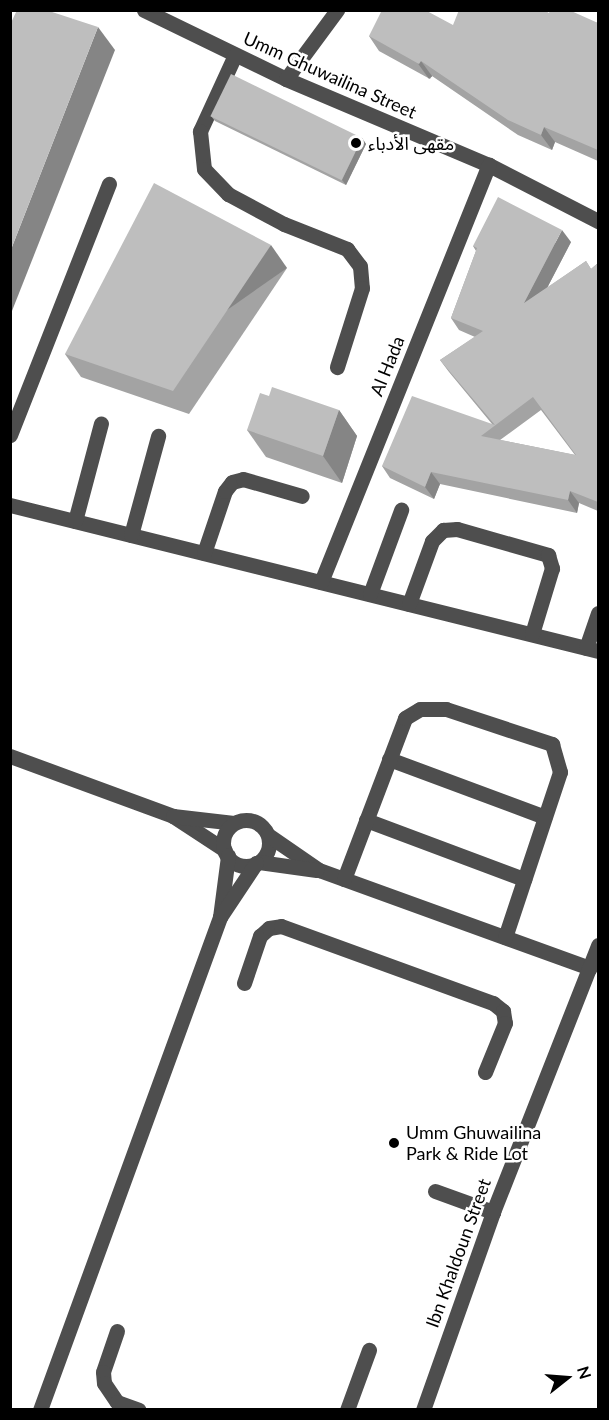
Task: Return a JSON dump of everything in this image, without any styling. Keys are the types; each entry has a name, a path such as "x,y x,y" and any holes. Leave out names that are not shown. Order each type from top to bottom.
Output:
{"street":[{"name":"Umm Ghuwailina Street","path":"144,10 286,80 489,165 598,221"},
{"path":"286,80 337,10"},
{"path":"235,55 200,131 204,169 228,194 284,224 347,249 360,266 362,288 337,367"},
{"name":"Al Hada","path":"321,582 489,165"},
{"path":"10,435 110,184"},
{"path":"75,521 101,423"},
{"path":"131,535 158,436"},
{"path":"204,553 225,491 232,482 243,479 302,496"},
{"path":"10,505 592,649 598,613"},
{"path":"370,594 401,510"},
{"path":"409,604 432,541 443,530 457,529 548,555 552,568 532,634"},
{"path":"344,879 405,718 420,709 446,709 552,744 560,771 505,937"},
{"path":"10,756 173,816 234,823 254,821 268,835 319,870"},
{"path":"389,759 545,817"},
{"path":"173,816 244,865 258,862 319,870 590,968"},
{"path":"366,820 524,879"},
{"path":"40,1410 220,917 227,853 224,838 234,823"},
{"path":"220,917 269,847 268,835"},
{"path":"244,982 260,936 269,928 281,926 493,1003 503,1011 505,1023 485,1072"},
{"name":"Ibn Khaldoun Street","path":"423,1410 493,1212 598,945"},
{"path":"435,1191 493,1212"},
{"path":"117,1331 103,1372 104,1383 117,1402 139,1410"},
{"path":"347,1410 369,1350"}],"building":[{"path":"17,10 46,10 98,27 10,252 10,25"},
{"path":"382,10 425,10 453,25 459,10 544,10 549,13 550,10 569,10 598,23 598,150 544,127 541,135 508,120 421,61 419,64 369,36"},
{"path":"231,74 362,138 342,180 210,116"},
{"path":"154,183 271,245 173,391 65,354"},
{"path":"498,197 562,230 524,303 586,261 591,269 598,263 598,502 570,491 568,500 431,472 425,487 382,466 412,396 495,425 440,360 483,331 451,318 477,248 473,246","holes":["533,397 576,455 481,436"]},
{"path":"272,387 339,410 323,456 247,430 260,393 269,396"}],"place":[{"name":"مقهى الأدباء","path":"356,143"},
{"name":"Umm Ghuwailina Park & Ride Lot","path":"394,1143"}]}
